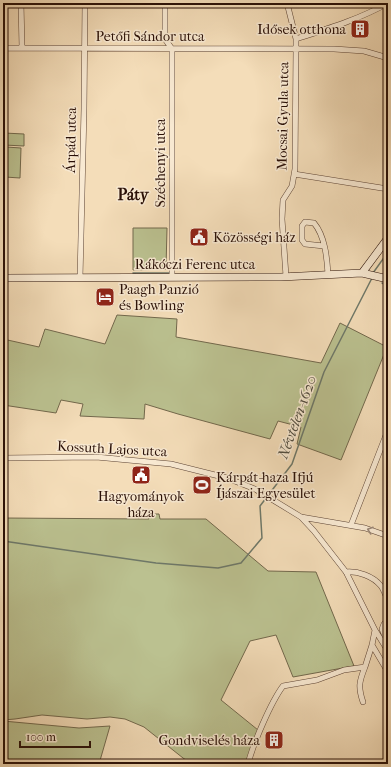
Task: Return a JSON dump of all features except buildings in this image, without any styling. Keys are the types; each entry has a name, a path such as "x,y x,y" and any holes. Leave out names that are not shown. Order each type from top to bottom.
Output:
{"main road":[{"path":"367,274 388,238"},
{"name":"Rákóczi Ferenc utca","path":"3,278 367,274 387,279"}],"street":[{"path":"21,3 22,48"},
{"name":"Árpád utca","path":"80,278 85,3"},
{"path":"165,3 165,39 172,48"},
{"name":"Mocsai Gyula utca","path":"286,276 282,219 283,200 292,186 294,174 296,49 296,39 287,3"},
{"path":"296,39 353,19 388,3"},
{"path":"3,48 4,117"},
{"name":"Petőfi Sándor utca","path":"3,48 334,49 364,51 388,58"},
{"name":"Széchenyi utca","path":"172,48 172,277"},
{"path":"294,174 388,189"},
{"path":"324,246 305,244 303,242 302,226 305,222 314,223 317,226 324,246 327,256 328,274"},
{"path":"351,525 388,430"},
{"name":"Kossuth Lajos utca","path":"3,458 96,457 171,464 227,478 255,489 301,517 365,528 388,536"},
{"path":"301,517 346,572 375,630 388,651"},
{"path":"346,572 361,573 381,586 388,587"},
{"path":"381,586 388,601"},
{"path":"388,620 382,629 388,643"},
{"path":"363,702 359,689 359,680 365,667 375,630"},
{"path":"372,645 388,672"},
{"path":"248,764 254,745 276,697 283,686 318,680 344,670 365,667"}],"green space":[{"path":"4,133 24,134 24,146 4,145"},
{"path":"6,147 21,148 20,178 5,177"},
{"path":"133,228 167,228 166,269 133,270"},
{"path":"117,315 177,319 176,337 321,363 340,323 387,347 341,460 297,444 301,427 278,421 270,439 145,404 144,419 80,416 83,404 61,400 56,413 3,405 3,339 39,347 45,329 105,344"},
{"path":"148,514 159,514 160,519 206,519 268,571 316,572 354,666 293,677 276,635 250,641 221,700 258,730 247,764 192,764 144,727 125,719 110,717 87,719 42,715 3,720 3,518 149,519"},
{"path":"3,721 79,728 110,726 99,764 3,764"}],"waterway":[{"name":"Névtelen-1620","path":"373,273 388,252"},
{"path":"133,273 169,273"},
{"name":"Névtelen-1620","path":"3,541 156,563 218,568 241,563 262,538 260,506 292,464 324,372 372,278"},
{"path":"382,283 388,286"}],"place":[{"name":"Idősek otthona","path":"360,29"},
{"name":"Közösségi ház","path":"199,237"},
{"name":"Paagh Panzió és Bowling","path":"105,297"},
{"name":"Hagyományok háza","path":"141,475"},
{"name":"Kárpát-haza Ifjú Íjászai Egyesület","path":"202,485"},
{"name":"Gondviselés háza","path":"274,740"}],"district":[{"name":"Páty","path":"133,194"}]}
